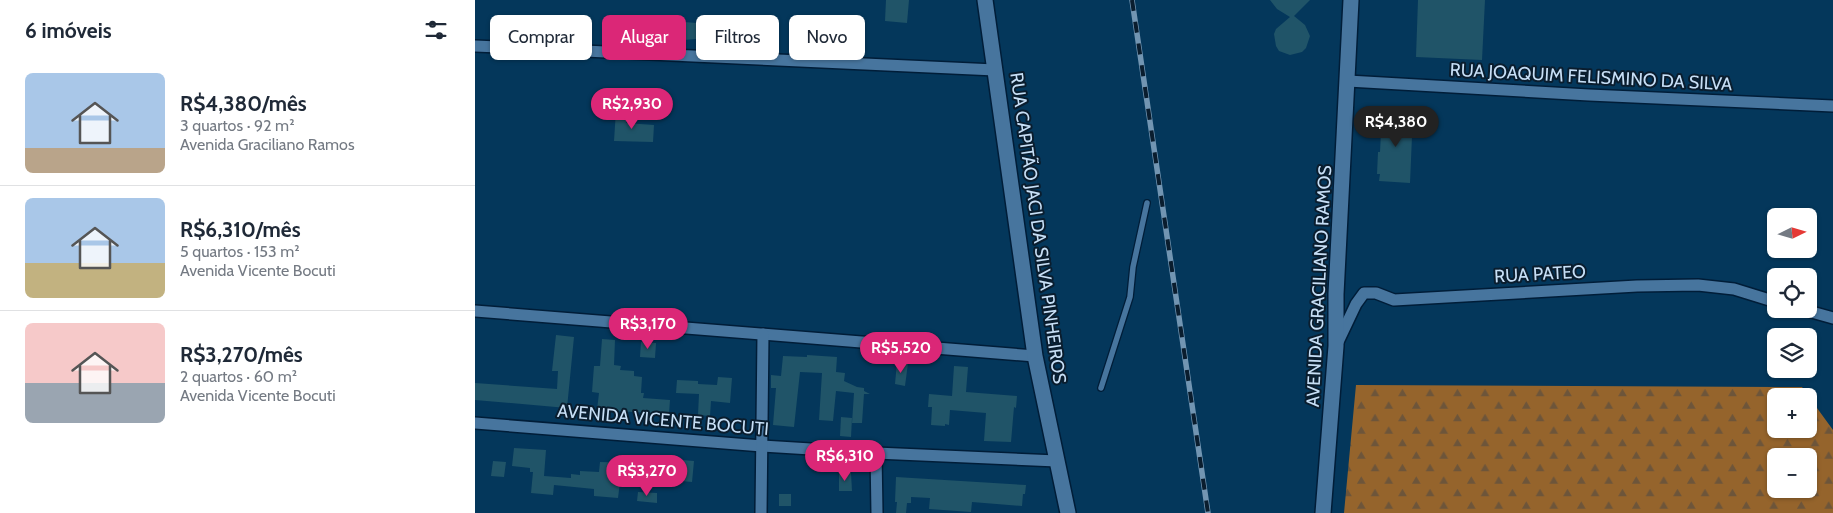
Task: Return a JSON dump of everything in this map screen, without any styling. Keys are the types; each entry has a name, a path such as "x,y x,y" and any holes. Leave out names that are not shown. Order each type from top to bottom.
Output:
{"street":[{"name":"RUA CAPITÃO JACI DA SILVA PINHEIROS","path":"985,0 1035,356 1068,513"},
{"name":"AVENIDA GRACILIANO RAMOS","path":"1323,513 1336,346 1336,294 1351,0"},
{"path":"475,46 995,70"},
{"name":"RUA JOAQUIM FELISMINO DA SILVA","path":"1348,81 1589,95 1833,106"},
{"name":"RUA PATEO","path":"1336,346 1355,304 1364,293 1376,293 1394,300 1637,286 1698,285 1734,289 1767,299"},
{"path":"475,311 1035,356"},
{"path":"1817,314 1833,318"},
{"path":"761,513 763,334"},
{"name":"AVENIDA VICENTE BOCUTI","path":"475,423 762,446 1057,461"},
{"path":"876,453 877,513"}],"lane":[{"path":"1101,388 1130,297 1133,267 1147,203"}],"green space":[{"path":"1356,385 1802,387 1767,388 1767,438 1817,438 1817,408 1833,430 1833,513 1344,513"}],"building":[{"path":"886,0 909,0 907,23 885,21"},
{"path":"1270,0 1310,0 1294,16 1305,25 1310,36 1306,48 1302,52 1290,55 1279,51 1274,34 1276,29 1290,17 1277,9"},
{"path":"1418,0 1485,0 1482,60 1416,57"},
{"path":"686,22 696,23 696,39 686,40"},
{"path":"616,110 627,110 626,123 654,125 653,142 614,141"},
{"path":"1382,112 1413,113 1410,183 1379,181 1380,174 1377,174"},
{"path":"556,335 574,337 567,408 475,400 475,383 557,389 558,371 552,371"},
{"path":"602,339 615,340 614,365 621,366 620,370 634,371 634,376 642,377 641,393 644,393 643,398 670,400 669,414 597,410 599,393 592,392 594,366 600,366"},
{"path":"641,342 656,343 655,358 640,357"},
{"path":"807,355 837,357 836,372 845,373 844,381 864,388 864,391 870,394 864,394 862,423 852,423 854,393 836,391 833,421 819,420 822,373 800,372 794,427 773,425 776,388 771,388 771,375 781,376 783,356 807,357"},
{"path":"897,362 908,363 905,386 895,384"},
{"path":"954,366 968,367 966,392 1017,396 1016,408 1014,407 1011,442 984,441 986,413 950,410 949,425 931,425 932,407 928,407 929,394 952,396"},
{"path":"718,377 732,378 730,403 711,401 710,416 698,415 699,394 676,393 677,380 698,381 698,384 717,385"},
{"path":"841,417 852,418 851,437 840,436"},
{"path":"514,448 546,450 544,476 571,478 571,474 580,475 580,471 599,472 600,462 636,463 636,483 620,482 618,498 594,496 594,489 554,485 553,495 531,493 533,472 530,472 530,468 512,466"},
{"path":"646,457 694,461 692,482 681,481 682,472 642,470 643,460"},
{"path":"493,461 506,462 504,477 491,476"},
{"path":"839,473 851,473 852,491 839,491"},
{"path":"896,477 1026,485 1022,506 972,502 971,512 929,509 930,498 911,497 911,503 907,503 906,513 896,513"},
{"path":"638,492 657,493 657,503 637,501"},
{"path":"779,494 791,494 791,506 779,506"}],"railway":[{"path":"1132,0 1208,513"}]}
